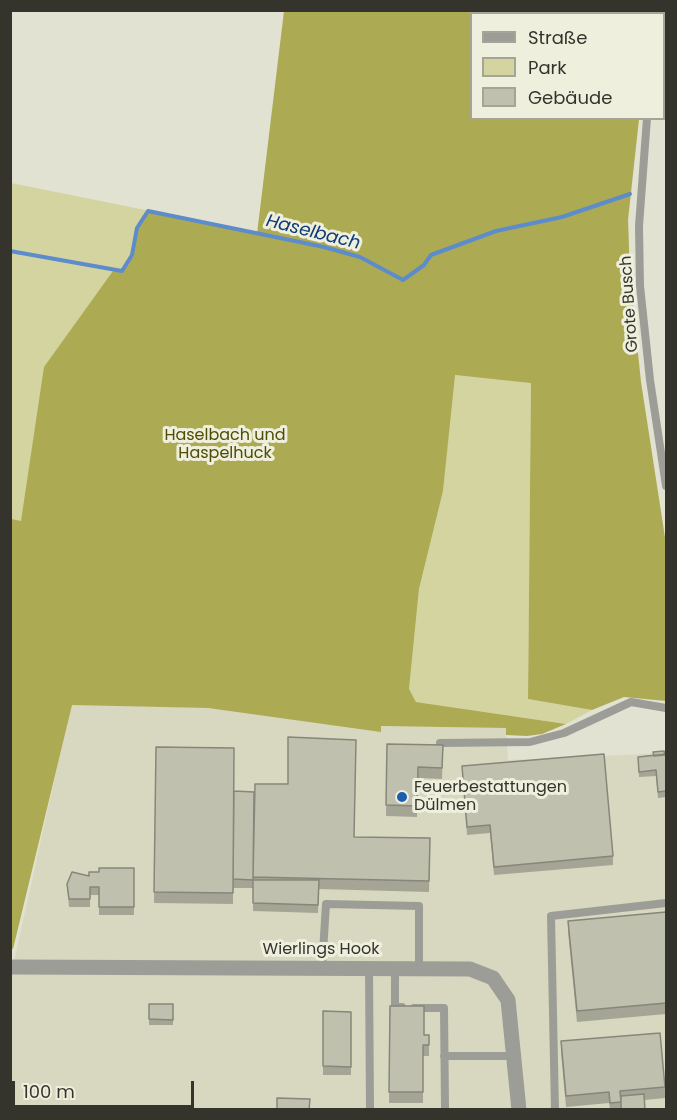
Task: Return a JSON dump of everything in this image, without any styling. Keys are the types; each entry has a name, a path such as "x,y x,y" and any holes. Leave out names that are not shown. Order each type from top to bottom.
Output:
{"street":[{"name":"Wierlings Hook","path":"10,967 470,969 493,978 508,1000 519,1110"}],"lane":[{"name":"Grote Busch","path":"647,120 639,225 640,286 650,380 666,486"},
{"path":"440,743 530,742 564,733 631,702 666,708"},
{"path":"555,1110 550,916 666,903"},
{"path":"322,968 326,904 419,906 419,968"},
{"path":"369,968 370,1110"},
{"path":"394,968 395,1007 444,1008 445,1107"},
{"path":"444,1056 514,1056"}],"shaded area":[{"path":"71,704 208,708 381,731 381,726 506,728 508,760 666,753 666,1109 11,1110 11,967"}],"green space":[{"path":"284,11 651,11 470,12 470,120 639,120 628,220 630,277 641,382 666,544 666,701 624,697 592,710 528,699 531,383 455,375 443,491 419,589 409,689 416,702 566,724 542,734 527,736 506,735 506,728 381,726 381,732 208,708 72,705 13,949 11,948 11,519 21,521 44,367 113,271 122,272 128,264 137,228 148,210 257,234"},
{"name":"Haselbach und Haspelhuck","path":"11,183 324,246 628,207 629,272 637,348 575,343 454,375 531,382 528,699 592,710 566,724 416,702 409,689 419,589 443,491 454,376 74,672 11,788"}],"building":[{"path":"288,737 356,740 354,837 430,838 429,881 253,877 255,784 288,784"},
{"name":"Feuerbestattungen Dülmen","path":"387,744 443,745 442,768 418,767 417,806 386,805"},
{"path":"156,747 234,748 233,893 154,892"},
{"path":"664,751 665,755 654,756 653,752"},
{"path":"604,754 613,856 494,867 490,825 467,827 462,766"},
{"path":"666,754 666,791 658,792 656,770 639,772 638,757"},
{"path":"234,791 254,792 253,880 233,879"},
{"path":"99,868 134,868 134,907 99,907 99,887 90,887 90,899 69,899 67,884 72,872 89,876 89,872 99,872"},
{"path":"253,880 319,880 318,905 253,903"},
{"path":"666,912 666,1003 577,1011 568,921"},
{"path":"149,1004 173,1004 173,1020 149,1019"},
{"path":"390,1006 424,1006 424,1035 429,1035 429,1045 423,1045 423,1092 389,1092"},
{"path":"323,1011 351,1012 351,1067 323,1066"},
{"path":"660,1033 665,1087 620,1091 621,1102 610,1103 609,1092 566,1096 561,1041"},
{"path":"644,1094 645,1110 621,1110 621,1096"},
{"path":"277,1098 310,1099 309,1110 277,1110"}],"waterway":[{"name":"Haselbach","path":"10,251 122,271 132,255 137,228 148,211 324,247 360,257 403,280 424,265 431,255 496,231 562,217 630,194"}],"place":[{"name":"Feuerbestattungen Dülmen","path":"402,797"}]}
